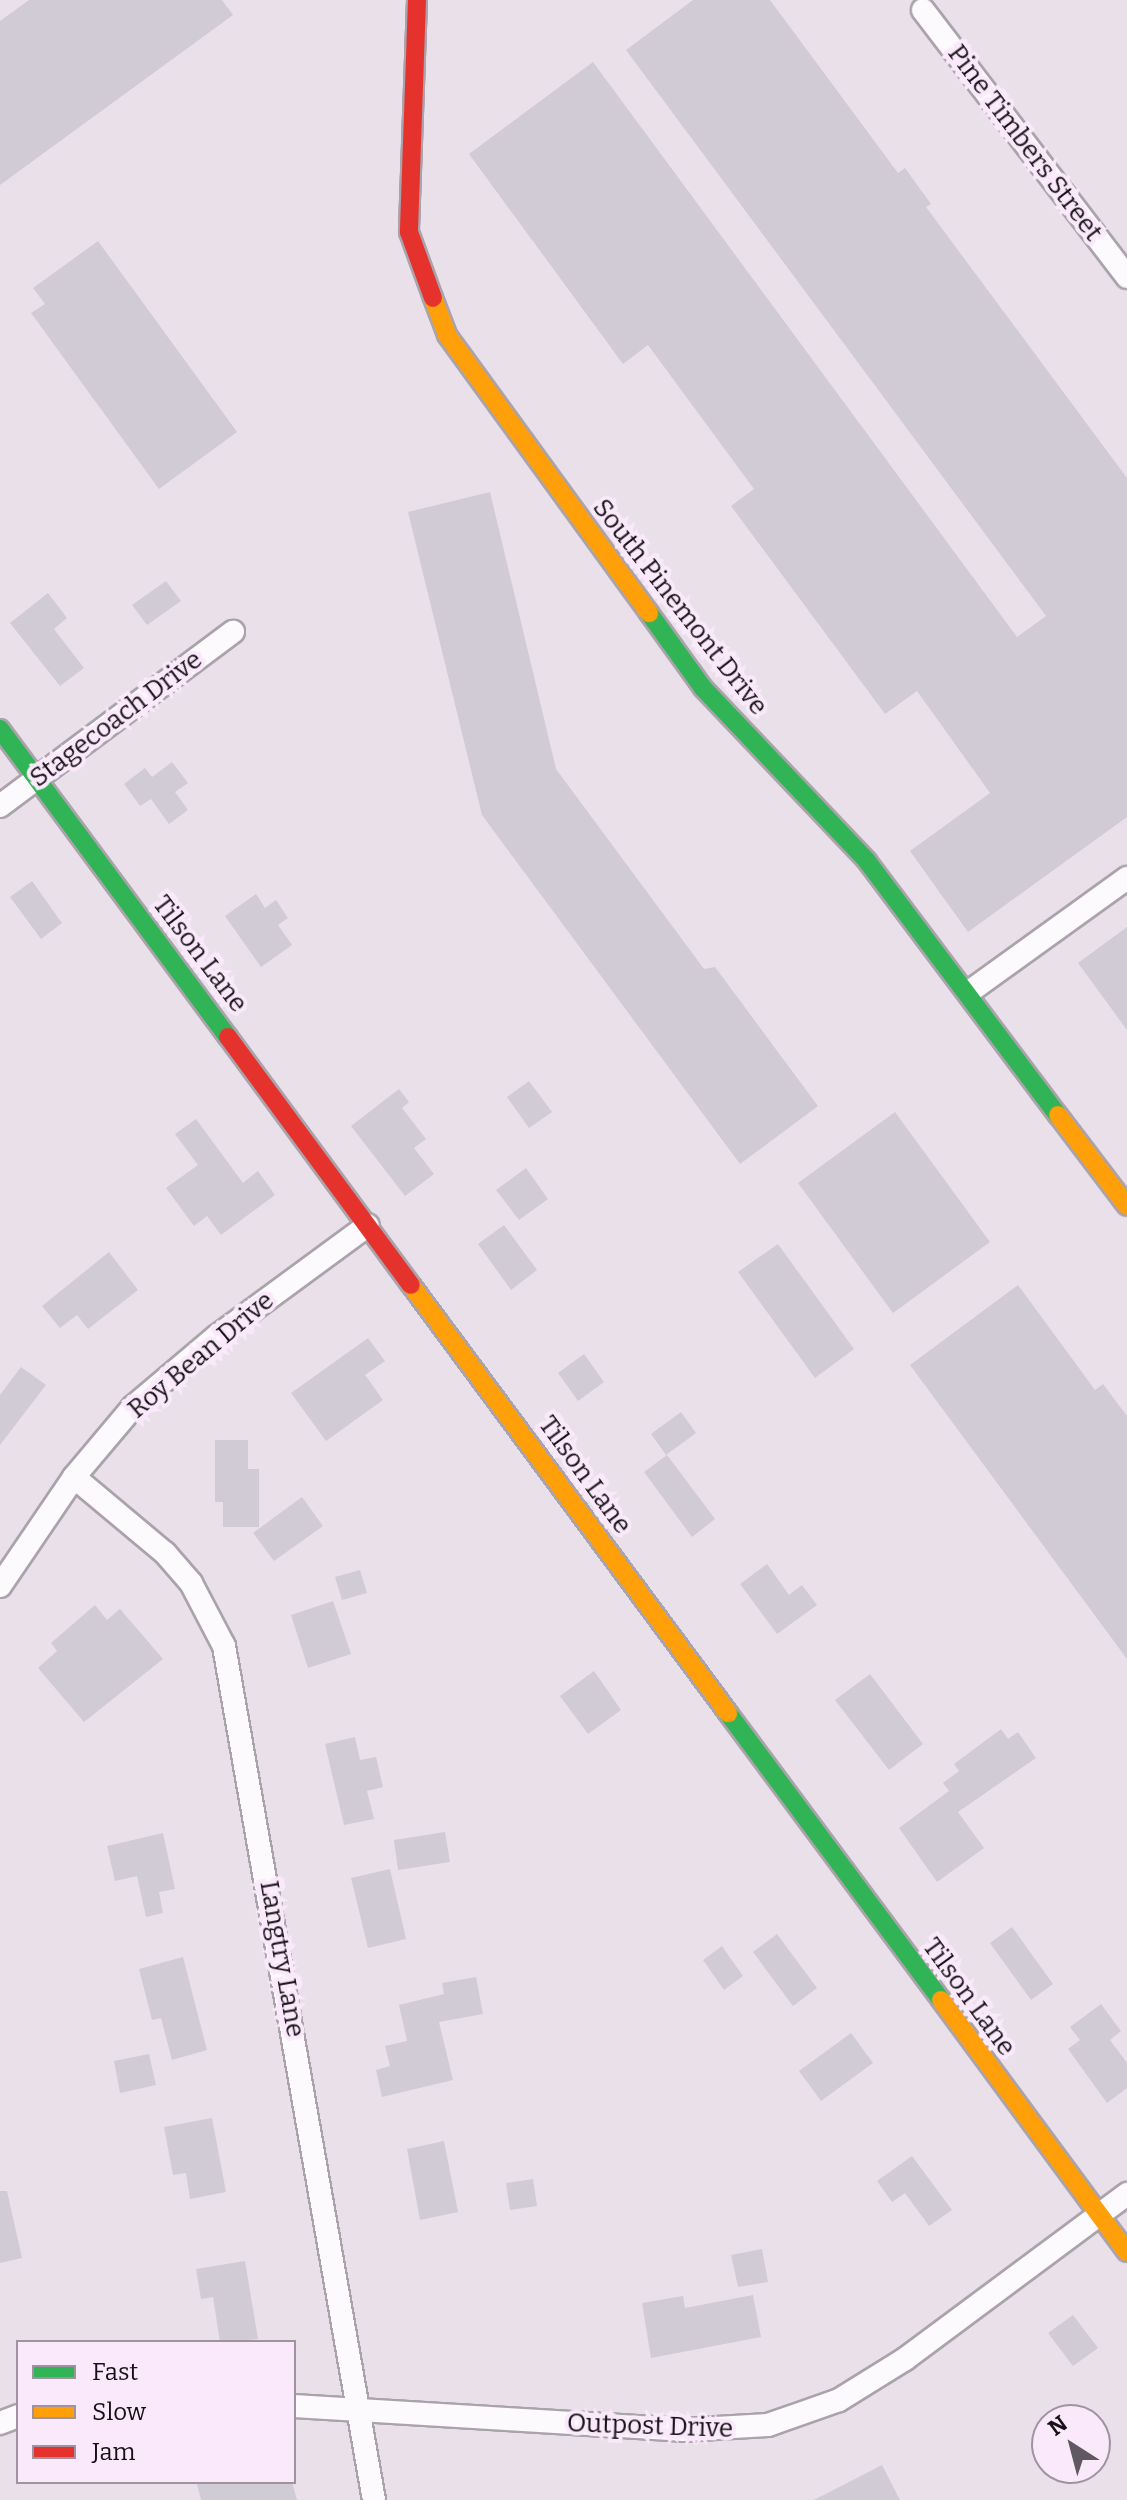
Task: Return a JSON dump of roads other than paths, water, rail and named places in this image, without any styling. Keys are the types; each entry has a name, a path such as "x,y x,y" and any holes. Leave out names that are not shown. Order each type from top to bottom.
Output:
{"street":[{"name":"South Pinemont Drive","path":"417,0 409,232 447,335 703,688 867,861 969,992 1127,1206"},
{"name":"Pine Timbers Street","path":"923,10 1127,277"},
{"name":"Stagecoach Drive","path":"0,806 233,632"},
{"name":"Tilson Lane","path":"0,729 1127,2252"},
{"path":"969,992 1127,878"},
{"name":"Roy Bean Drive","path":"0,1586 74,1477 173,1371 368,1225"},
{"name":"Langtry Lane","path":"74,1477 165,1553 191,1583 224,1646 374,2500"},
{"name":"Outpost Drive","path":"296,2406 682,2430 768,2425 839,2400 905,2359 1127,2194"}]}
